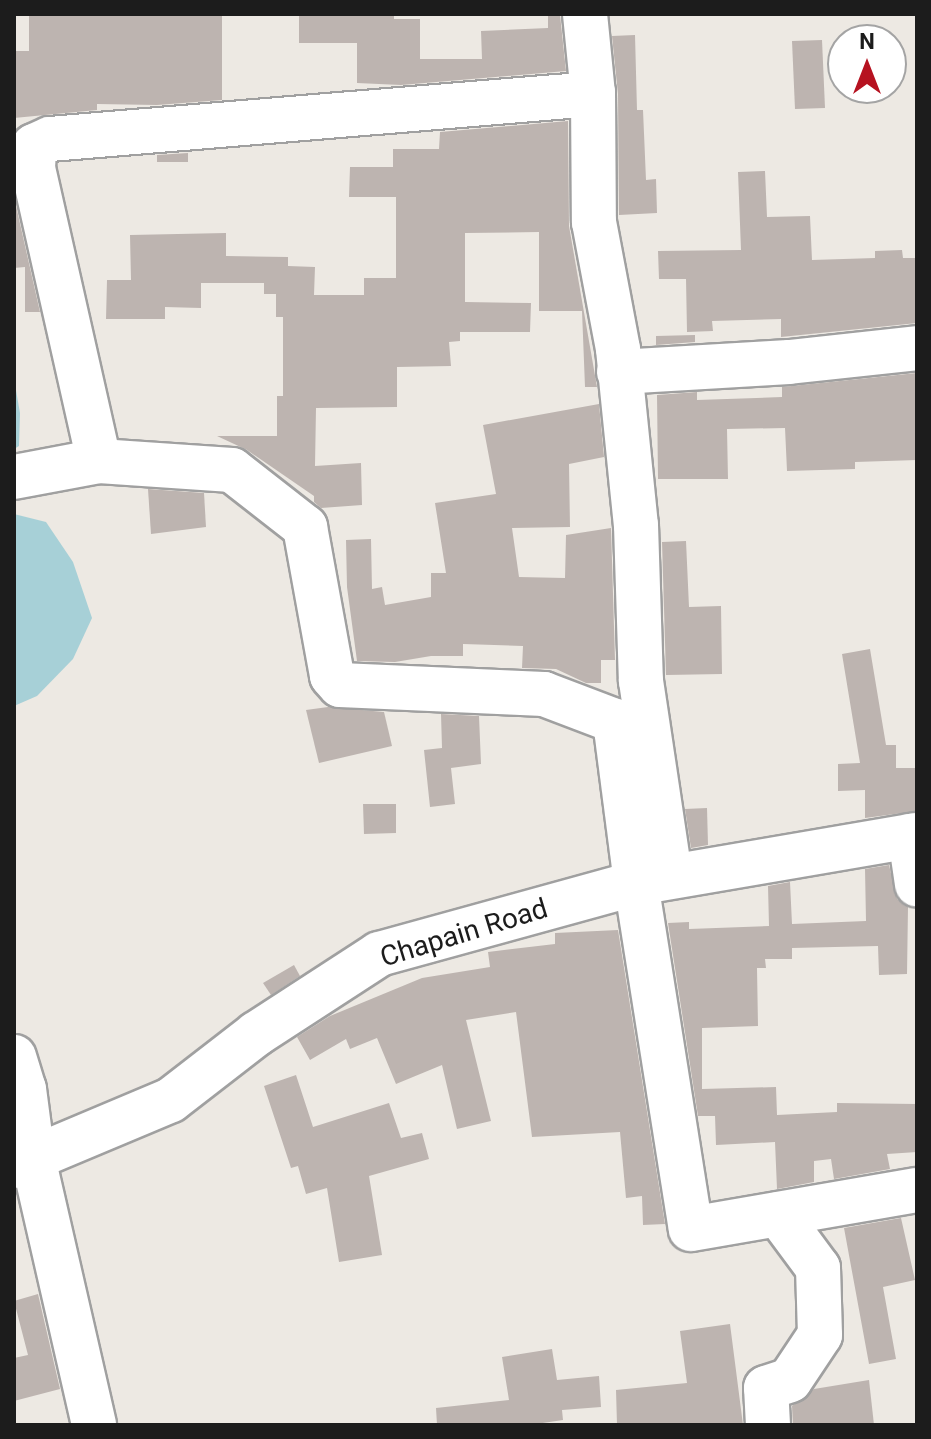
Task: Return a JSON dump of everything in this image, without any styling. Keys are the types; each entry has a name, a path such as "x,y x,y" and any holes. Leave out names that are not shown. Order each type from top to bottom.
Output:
{"street":[{"path":"585,14 593,94 594,222 615,322 636,525 641,681 653,879 691,1229 917,1190"},
{"path":"99,461 33,168 34,146 50,139 593,94"},
{"path":"619,372 789,362 917,348"},
{"path":"14,477 99,461 232,470 305,527 332,676 340,685 544,694 615,721 653,879"},
{"path":"914,836 917,884"},
{"name":"Chapain Road","path":"23,1162 171,1100 256,1034 379,954 653,879 914,836"},
{"path":"14,1057 24,1089 23,1162 94,1425"},
{"path":"768,1425 766,1388 790,1380 820,1335 818,1268 778,1214"}],"water":[{"path":"14,379 20,413 19,446 14,449"},
{"path":"14,514 46,522 73,562 92,618 73,659 37,696 14,706"}],"building":[{"path":"29,14 222,14 222,100 157,105 97,104 97,110 14,118 14,51 29,51"},
{"path":"394,14 394,19 420,19 420,59 482,59 481,31 548,28 548,15 560,15 566,71 401,85 357,83 357,43 299,43 299,15"},
{"path":"635,35 637,110 643,110 646,180 656,179 657,213 619,215 618,94 612,36"},
{"path":"822,40 825,108 795,109 792,41"},
{"path":"568,121 569,226 597,387 585,387 582,311 539,311 539,232 465,233 465,302 531,303 530,332 460,332 460,341 449,342 451,366 397,367 397,407 316,408 315,466 361,463 362,505 321,508 314,502 314,496 247,450 217,436 277,436 277,396 283,396 283,317 276,317 276,294 264,294 264,283 201,283 201,308 165,307 165,319 106,319 107,280 131,280 130,235 226,233 226,256 288,257 288,266 315,267 314,295 364,295 364,278 396,278 396,197 349,197 350,167 393,167 393,149 439,149 440,132"},
{"path":"188,153 188,162 157,162 157,155"},
{"path":"765,171 767,217 810,216 812,260 875,258 875,251 902,250 903,258 917,258 917,323 781,337 781,319 712,321 713,331 687,332 686,279 659,279 658,251 741,250 738,172"},
{"path":"14,197 40,312 25,312 25,267 14,268"},
{"path":"695,335 695,342 656,345 656,336"},
{"path":"917,373 917,460 855,462 855,469 787,471 785,428 727,429 728,479 658,479 657,395 697,392 697,400 782,397 782,387"},
{"path":"599,404 604,457 569,464 570,527 512,528 519,577 565,578 566,535 611,528 615,660 601,660 601,683 586,683 556,669 522,668 523,646 463,644 463,656 431,656 395,662 357,661 347,587 346,540 371,539 372,589 382,587 385,605 431,597 431,573 446,573 435,503 496,494 483,425"},
{"path":"148,489 204,493 206,527 151,534"},
{"path":"686,541 689,607 721,606 722,674 666,675 662,542"},
{"path":"870,649 886,745 896,745 896,768 917,768 917,811 865,818 865,790 838,791 838,764 860,763 842,654"},
{"path":"328,707 384,712 392,746 319,763 306,710"},
{"path":"441,714 479,716 481,764 451,768 455,804 430,807 424,750 442,748"},
{"path":"363,804 396,804 396,833 364,834"},
{"path":"707,808 708,845 691,848 685,809"},
{"path":"889,865 897,899 908,907 907,974 879,975 878,946 792,948 792,959 765,959 766,968 757,968 758,1026 702,1028 702,1089 776,1087 777,1115 837,1112 837,1103 917,1104 917,1152 887,1154 890,1169 834,1179 831,1159 814,1161 814,1182 777,1189 775,1142 716,1145 715,1116 698,1116 668,923 689,922 689,929 769,926 768,886 790,882 792,924 866,921 865,869"},
{"path":"618,930 665,1224 643,1225 642,1196 626,1198 620,1132 532,1137 516,1012 466,1020 491,1121 457,1129 442,1065 396,1084 377,1038 350,1049 346,1039 310,1060 297,1037 330,1016 422,978 490,967 488,952 555,944 555,933"},
{"path":"294,965 300,976 271,995 263,983"},
{"path":"296,1075 313,1127 389,1103 401,1138 422,1133 429,1159 369,1176 382,1255 339,1262 327,1188 306,1194 298,1166 291,1168 264,1086"},
{"path":"901,1218 915,1280 883,1287 896,1359 869,1364 844,1228"},
{"path":"38,1294 60,1389 14,1401 14,1358 28,1355 14,1301"},
{"path":"730,1324 743,1425 617,1425 616,1390 687,1383 680,1331"},
{"path":"552,1349 557,1380 599,1376 601,1407 562,1410 563,1420 529,1425 437,1425 436,1408 509,1400 502,1357"},
{"path":"869,1380 874,1425 793,1425 792,1406 814,1389"}]}
